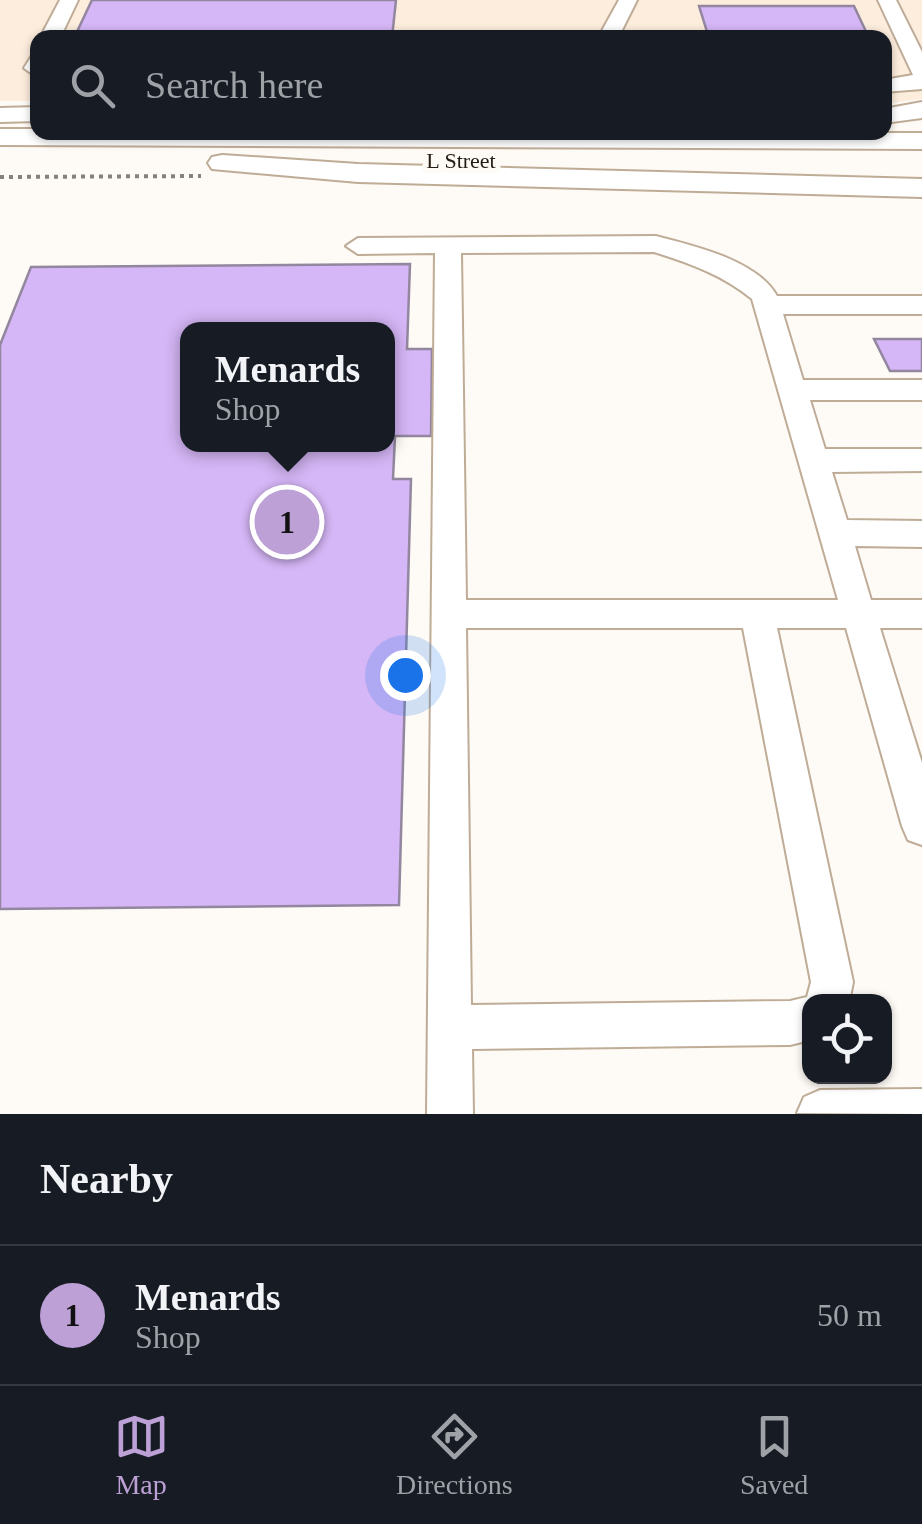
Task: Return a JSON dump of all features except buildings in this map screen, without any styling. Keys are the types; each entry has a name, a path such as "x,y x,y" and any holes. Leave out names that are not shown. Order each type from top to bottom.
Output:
{"main road":[{"path":"892,115 922,112"},
{"name":"L Street","path":"0,137 30,137"},
{"name":"L Street","path":"330,140 837,150 922,160"},
{"name":"L Street","path":"0,162 837,150 922,141"},
{"path":"206,161 358,173 922,188"}],"lane":[{"path":"54,30 69,0"},
{"path":"612,30 628,0"},
{"path":"886,0 922,76 916,84 892,86"},
{"path":"0,114 30,114"},
{"path":"358,246 656,244 682,250 746,280 764,295 860,614 914,773 922,826"},
{"path":"448,245 450,1114"},
{"path":"769,305 922,306"},
{"path":"795,390 922,390"},
{"path":"816,461 922,460"},
{"path":"836,533 922,534"},
{"path":"448,614 922,614"},
{"path":"757,614 832,982 829,994"},
{"path":"449,1027 802,1020"},
{"path":"820,1114 922,1112"}],"shaded area":[{"path":"0,0 922,0 922,99 892,103 892,30 30,30 30,101 0,101"}],"tunnel":[{"path":"808,1114 820,1113"}],"place":[{"name":"Menards","path":"287,522"}]}
